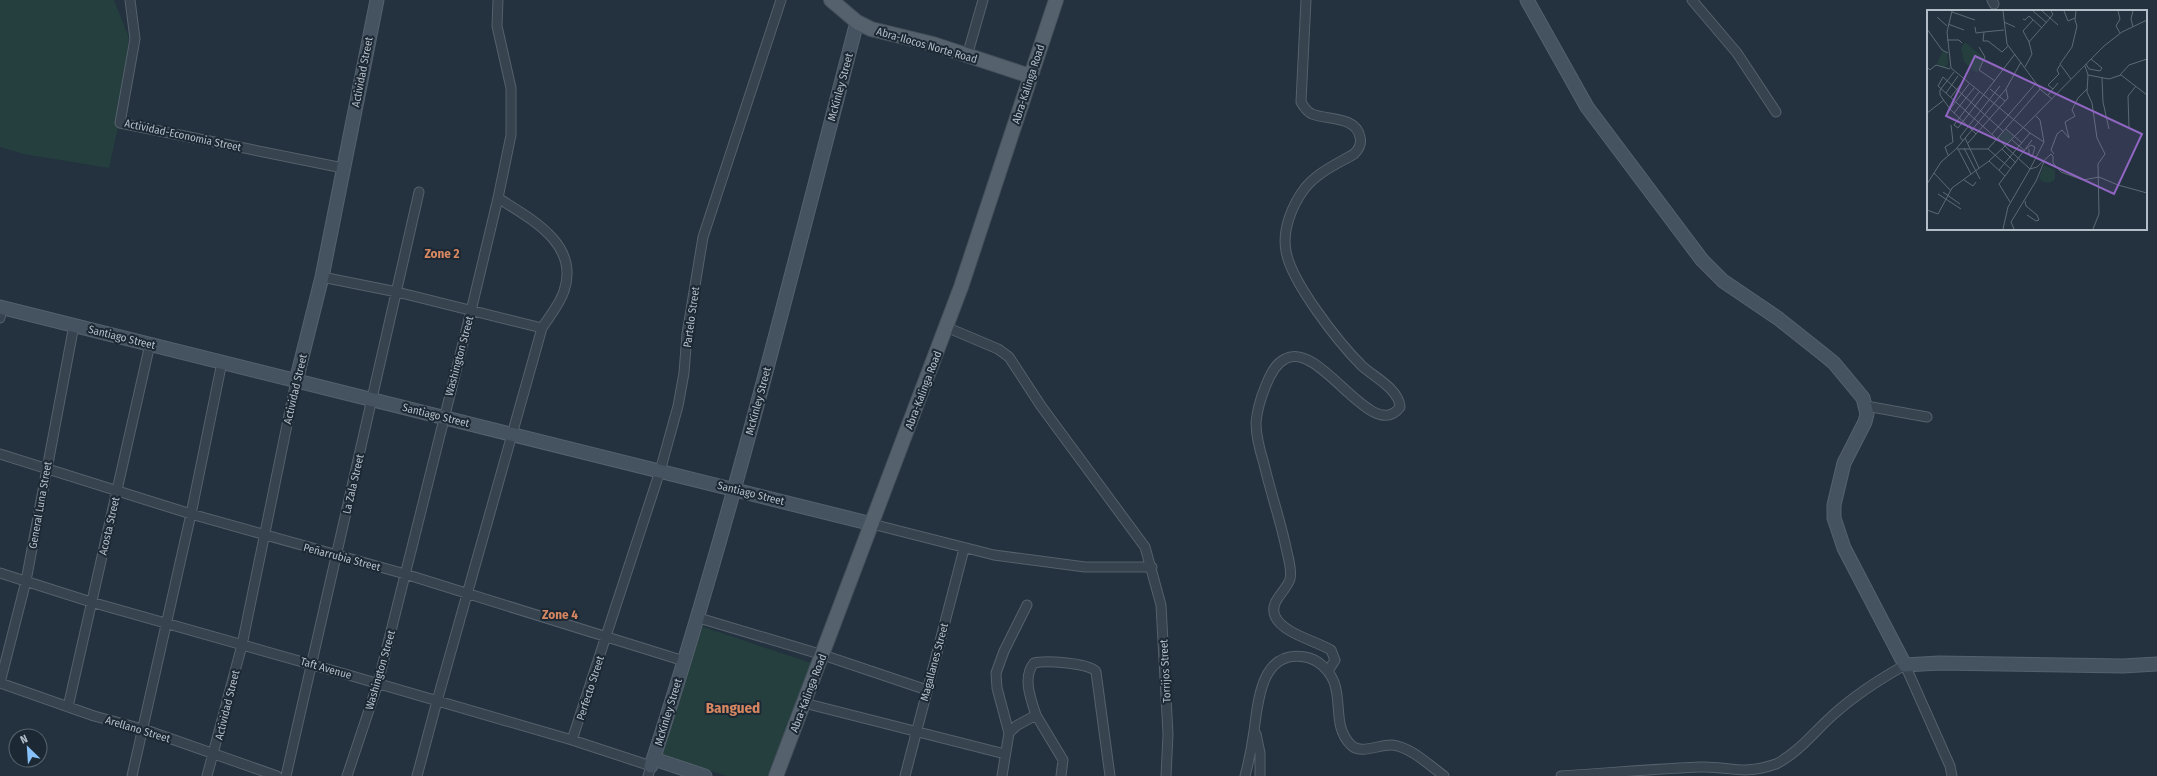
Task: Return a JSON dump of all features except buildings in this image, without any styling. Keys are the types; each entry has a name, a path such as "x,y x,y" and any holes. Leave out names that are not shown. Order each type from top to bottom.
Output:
{"main road":[{"name":"Abra-Ilocos Norte Road","path":"831,0 857,22 871,29 933,44 1030,76"},
{"name":"Abra-Kalinga Road","path":"776,776 961,287 1056,0"}],"street":[{"name":"Actividad-Economia Street","path":"130,0 135,39 120,122 343,168"},
{"name":"Actividad Street","path":"207,776 242,645 263,535 296,381 322,277 377,0"},
{"name":"Washington Street","path":"347,776 378,683 498,198 510,134 511,88 497,26 498,0"},
{"name":"Partelo Street","path":"607,636 660,471 678,406 684,373 687,334 703,237 781,0"},
{"path":"967,56 983,0"},
{"path":"1306,0 1301,102 1305,109 1311,114 1347,122 1354,126 1358,131 1361,142 1359,149 1354,154 1317,175 1305,189 1288,222 1286,250 1291,266 1307,296 1334,334 1351,355 1392,391 1400,402 1400,407 1392,414 1385,415 1370,411 1317,366 1299,355 1290,355 1280,361 1273,369 1258,409 1257,438 1283,533 1291,570 1290,580 1275,602 1274,610 1276,618 1288,630 1331,650 1335,660 1328,671"},
{"path":"1527,0 1587,106 1702,260 1723,281 1779,319 1824,354 1859,393 1866,406 1865,422 1849,451 1842,470 1834,504 1834,518 1844,548 1906,665 1952,776"},
{"path":"1692,0 1737,53 1776,112"},
{"name":"McKinley Street","path":"651,767 699,618 755,415 857,22"},
{"name":"La Zala Street","path":"286,776 373,400 419,192"},
{"path":"417,776 542,328 563,293 567,268 565,256 560,245 538,224 498,198"},
{"path":"322,277 397,292 542,328"},
{"name":"Santiago Street","path":"1,311 74,325 872,524"},
{"name":"General Luna Street","path":"0,683 26,581 74,325"},
{"name":"Torrijos Street","path":"946,328 998,349 1009,357 1041,406 1145,547 1152,567 1161,605 1168,734 1166,776"},
{"name":"Acosta Street","path":"68,707 150,344"},
{"path":"132,776 165,623 191,514 222,362"},
{"path":"1866,406 1927,417"},
{"name":"Peñarrubia Street","path":"0,454 191,514 468,593 684,661"},
{"path":"872,524 964,549 994,555 1085,566 1152,567"},
{"name":"Magallanes Street","path":"905,776 964,549"},
{"name":"Taft Avenue","path":"0,572 91,602 312,664 572,740 651,767 706,776"},
{"path":"1002,776 1009,732 997,688 996,673 1004,651 1027,605"},
{"path":"699,618 823,655 927,690"},
{"name":"Perfecto Street","path":"572,740 607,636"},
{"path":"1246,776 1260,690 1266,677 1280,661 1301,656 1311,658 1328,671 1334,682 1341,730 1352,746 1359,749 1385,745 1402,747 1444,776"},
{"path":"1061,776 1063,760 1036,715 1030,697 1029,676 1034,664 1046,662 1094,668 1107,741 1110,776"},
{"path":"1561,776 1704,767 1746,775 1760,771 1777,764 1859,694 1906,665 1939,663 2123,666 2157,664"},
{"name":"Arellano Street","path":"0,683 94,716 143,729 277,776"},
{"path":"804,703 1005,754"},
{"path":"1009,732 1016,726 1036,715"},
{"path":"1254,729 1260,753 1260,776"}],"green space":[{"path":"0,0 114,0 129,38 118,127 109,168 24,154 0,147"},
{"path":"697,625 814,664 771,776 727,776 660,755"}],"district":[{"name":"Zone 2","path":"442,253"},
{"name":"Zone 4","path":"560,614"},
{"name":"Bangued","path":"733,708"}]}
